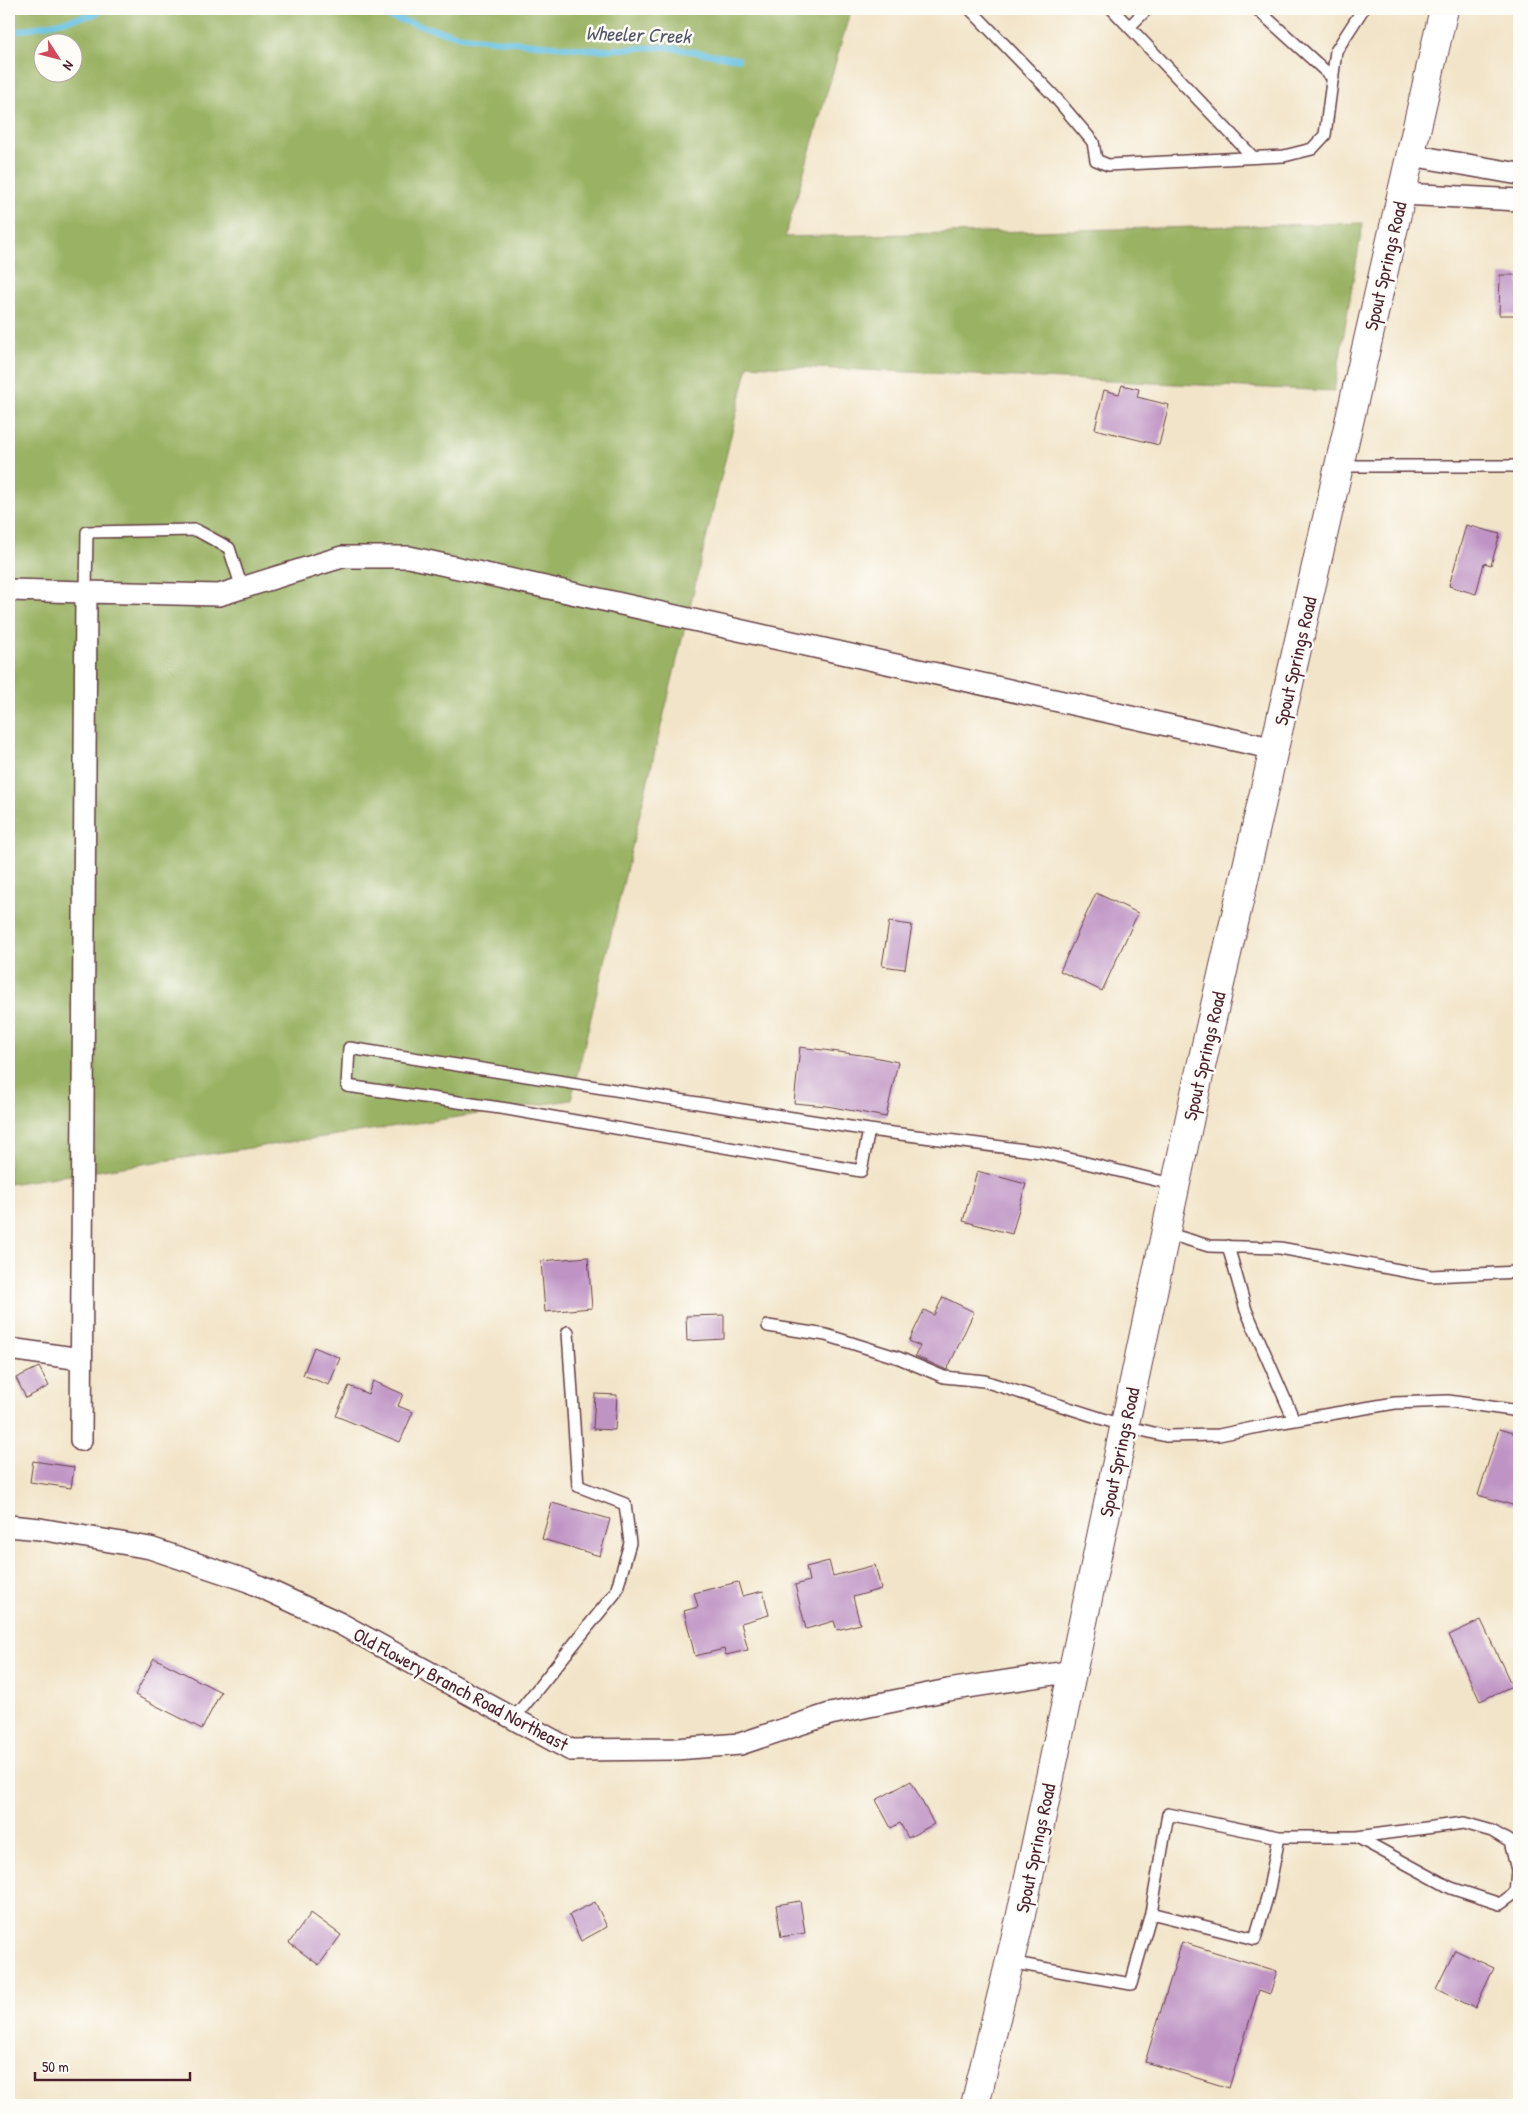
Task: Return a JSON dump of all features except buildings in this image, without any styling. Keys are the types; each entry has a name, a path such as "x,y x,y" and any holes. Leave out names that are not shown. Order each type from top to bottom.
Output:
{"street":[{"name":"Spout Springs Road","path":"975,2105 1010,1962 1176,1186 1444,9"},
{"path":"1411,155 1519,174"},
{"path":"1402,194 1519,200"},
{"path":"9,590 220,595 342,556 409,557 1274,749"},
{"path":"81,1440 86,592"},
{"path":"9,1349 81,1359"},
{"name":"Old Flowery Branch Road Northeast","path":"9,1526 40,1529 150,1548 248,1581 341,1624 570,1750 676,1749 740,1744 830,1714 948,1690 1073,1671"}],"lane":[{"path":"970,9 1055,97 1093,142 1096,160 1108,165 1284,156 1312,149 1325,135 1336,51 1362,9"},
{"path":"1112,9 1253,157"},
{"path":"1128,27 1147,9"},
{"path":"1257,9 1333,78"},
{"path":"1340,466 1519,466"},
{"path":"86,592 87,532 196,530 229,548 242,588"},
{"path":"869,1130 860,1170 507,1109 347,1086 349,1048 869,1130 1041,1152 1176,1186"},
{"path":"1166,1233 1209,1246 1280,1248 1431,1276 1519,1272"},
{"path":"1228,1246 1246,1310 1294,1420"},
{"path":"768,1326 826,1335 899,1358 944,1377 984,1381 1125,1426 1166,1436 1219,1435 1395,1403 1448,1401 1519,1411"},
{"path":"514,1718 616,1592 630,1543 625,1504 578,1486 568,1332"},
{"path":"1010,1962 1131,1984 1151,1913 1168,1814 1279,1837 1357,1837 1464,1823 1492,1831 1510,1842 1517,1870 1514,1893 1500,1904 1451,1888 1357,1837"},
{"path":"1151,1913 1255,1939 1268,1894 1279,1837"}],"green space":[{"path":"9,9 851,9 785,237 1363,223 1334,391 748,365 571,1100 9,1184"}],"waterway":[{"name":"Wheeler Creek","path":"9,33 96,14 104,9"},
{"name":"Wheeler Creek","path":"360,9 462,37 596,50 666,47 738,59"}]}
